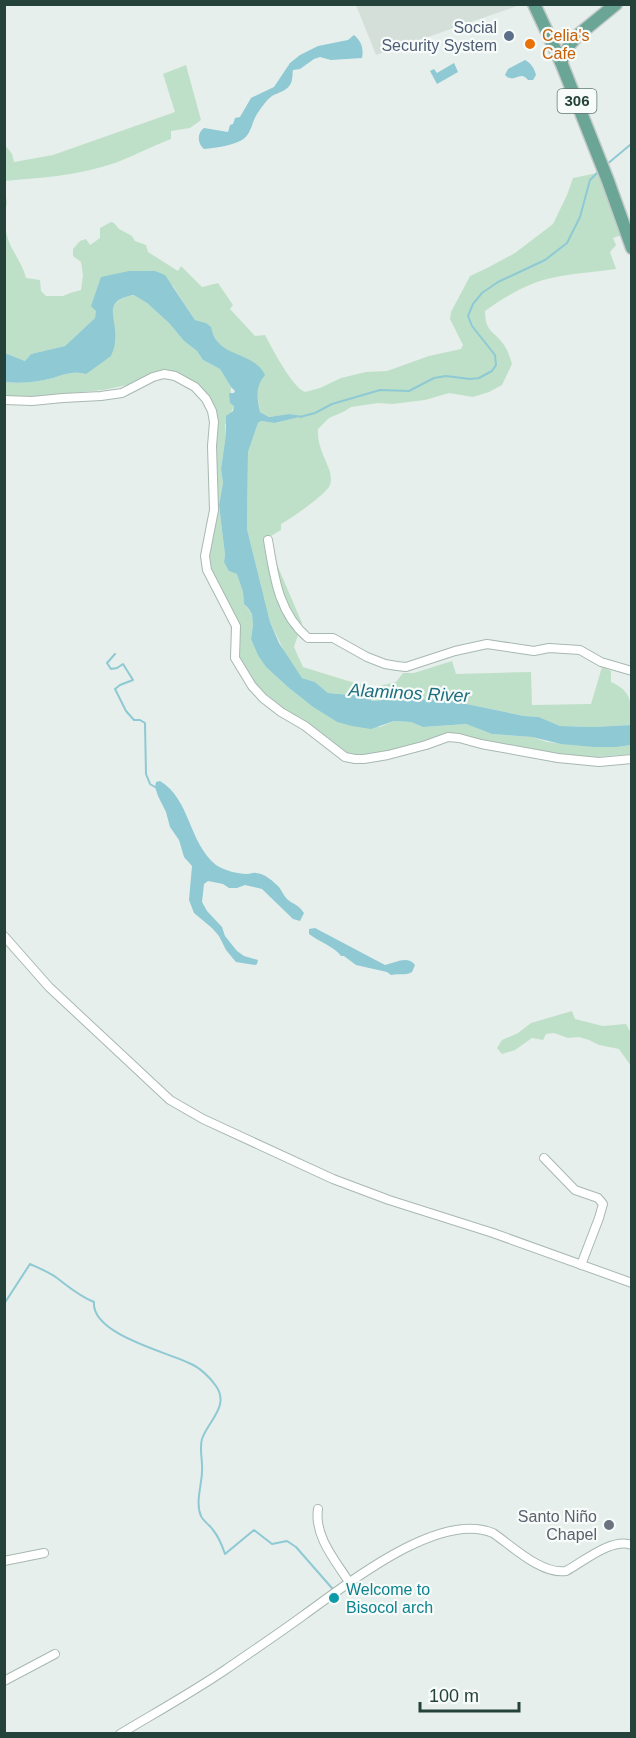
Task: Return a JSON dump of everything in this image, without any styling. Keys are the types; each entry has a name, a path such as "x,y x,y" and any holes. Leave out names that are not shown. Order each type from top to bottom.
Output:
{"main road":[{"name":"306","path":"534,4 561,62 599,156 632,248"},
{"path":"554,47 573,40 616,4"},
{"path":"546,32 573,40"},
{"path":"561,62 573,40"}],"street":[{"path":"4,400 32,401 122,393 153,377 164,374 175,376 195,387 206,399 214,422 212,446 214,510 205,556 207,570 236,626 235,658 252,686 263,698 305,726 345,757 364,759 388,755 448,737 558,758 599,762 632,759"},
{"path":"268,540 276,584 283,604 292,620 308,638 333,638 367,657 385,664 406,667 455,651 487,644 534,651 549,648 580,650 601,662 632,671"},
{"path":"4,936 49,987 170,1100 203,1119 333,1179 632,1283"},
{"path":"544,1158 575,1190 598,1198 603,1204 581,1265"},
{"path":"318,1509 317,1518 321,1533 349,1582"},
{"path":"120,1734 222,1672 377,1564 415,1544 441,1534 465,1528 477,1528 493,1533 531,1560 553,1572 566,1571 613,1544 622,1542 632,1545"},
{"path":"4,1561 44,1553"},
{"path":"4,1681 55,1654"}],"shaded area":[{"path":"516,4 517,6 376,55 356,5"}],"green space":[{"path":"186,65 201,120 190,128 171,131 171,139 102,167 60,175 5,181 5,145 12,154 14,162 53,155 175,112 163,74"},
{"path":"597,173 622,235 613,238 616,245 610,252 616,269 536,282 485,311 489,328 501,340 512,364 502,385 489,392 473,397 449,393 425,400 351,407 329,418 318,429 318,434 321,450 329,469 331,481 329,487 314,502 281,524 281,530 266,539 302,623 294,647 303,667 371,688 396,682 403,673 414,673 452,661 456,674 531,672 532,705 591,704 602,667 611,671 611,682 627,694 631,725 560,726 539,717 452,701 401,698 373,701 362,696 328,693 315,682 302,678 286,655 270,622 247,529 248,452 258,423 261,421 276,423 301,416 289,414 269,417 260,412 257,392 259,382 238,355 219,344 206,323 195,320 173,286 155,271 142,272 97,311 95,318 65,346 31,354 25,361 5,354 4,194 7,201 5,224 10,244 26,278 40,280 41,291 46,296 63,296 81,290 83,275 81,262 73,256 73,249 80,241 86,239 90,245 100,238 100,228 111,222 114,223 119,229 132,236 135,241 146,245 148,252 178,271 181,266 202,287 218,283 233,305 230,309 255,336 265,335 288,375 305,392 341,378 366,372 387,371 429,356 461,349 463,345 450,319 451,312 470,276 515,253 553,224 573,178"},
{"path":"135,295 169,323 203,360 220,369 231,387 230,403 234,406 225,425 226,434 221,469 223,483 219,505 224,562 237,573 244,604 252,614 251,639 266,667 313,707 337,722 380,727 394,721 411,722 423,727 466,724 492,734 532,737 547,742 593,747 631,745 631,754 597,757 560,755 438,738 363,758 346,756 257,689 238,659 239,634 210,572 208,553 216,519 211,404 175,375 103,390 30,397 5,403 5,382 29,382 69,373 86,374 114,323 113,307 119,300"},
{"path":"572,1011 575,1019 603,1026 626,1024 631,1033 631,1066 619,1049 599,1045 579,1037 568,1038 554,1033 546,1034 543,1040 532,1038 515,1050 502,1054 497,1048 502,1040 518,1033 531,1023"}],"water":[{"path":"354,35 361,45 362,58 331,60 320,57 300,69 293,70 289,86 266,101 244,138 236,143 222,146 204,149 202,147 199,138 204,128 228,132 230,125 233,124 235,118 240,117 251,98 274,87 290,63 300,55 318,46 348,40"},
{"path":"525,60 531,65 536,75 533,80 522,76 508,78 505,75 508,69"},
{"path":"454,63 458,72 437,84 430,71 434,69 437,73"},
{"path":"129,271 155,271 165,275 195,320 211,327 220,344 228,350 252,361 259,367 265,375 258,392 260,412 269,417 289,414 303,416 275,423 261,421 258,423 248,452 247,529 270,622 279,643 302,678 315,682 328,693 362,696 373,701 401,698 452,701 539,717 560,726 631,725 631,745 593,747 561,744 532,737 492,734 466,724 423,727 411,722 394,721 371,729 352,726 337,722 313,707 266,667 251,639 252,614 244,604 237,574 229,571 224,562 219,505 223,483 221,469 226,416 233,411 234,406 230,403 229,393 235,391 220,369 203,360 169,323 147,303 134,295 117,301 114,306 115,343 111,356 86,374 69,373 29,382 5,382 5,354 25,361 31,354 65,346 95,318 96,311 91,306 101,277"},
{"path":"160,781 178,799 200,845 216,865 235,872 259,873 265,876 272,880 287,899 304,913 300,921 293,919 262,889 245,885 229,888 223,884 208,881 204,884 202,902 207,911 222,927 225,936 237,951 244,956 258,960 257,964 236,962 226,950 219,936 194,913 189,900 192,866 184,857 179,840 170,827 158,796 155,787 156,782"},
{"path":"315,928 385,965 408,960 415,965 412,972 391,975 356,965 309,934 309,929"}],"waterway":[{"path":"606,165 630,145 632,146"},
{"path":"300,417 315,413 332,404 380,390 409,391 434,378 446,376 479,378 492,371 496,365 495,355 472,326 468,316 473,304 482,293 498,282 545,260 567,243 580,217 590,180 599,171"},
{"path":"115,654 107,663 111,669 123,664 133,680 115,689 126,711 134,720 145,723 146,774 150,784 155,787"},
{"path":"4,1304 30,1264 51,1274 94,1302 96,1313 104,1323 117,1332 189,1363 211,1379 220,1393 221,1400 201,1443 202,1476 199,1511 202,1518 217,1535 225,1554 254,1530 272,1544 287,1541 296,1547 338,1595"}],"place":[{"name":"Social Security System","path":"509,36"},
{"name":"Celia's Cafe","path":"530,44"},
{"name":"Santo Niño Chapel","path":"609,1525"},
{"name":"Welcome to Bisocol arch","path":"334,1598"}],"water label":[{"name":"Alaminos River","path":"409,693"}]}
